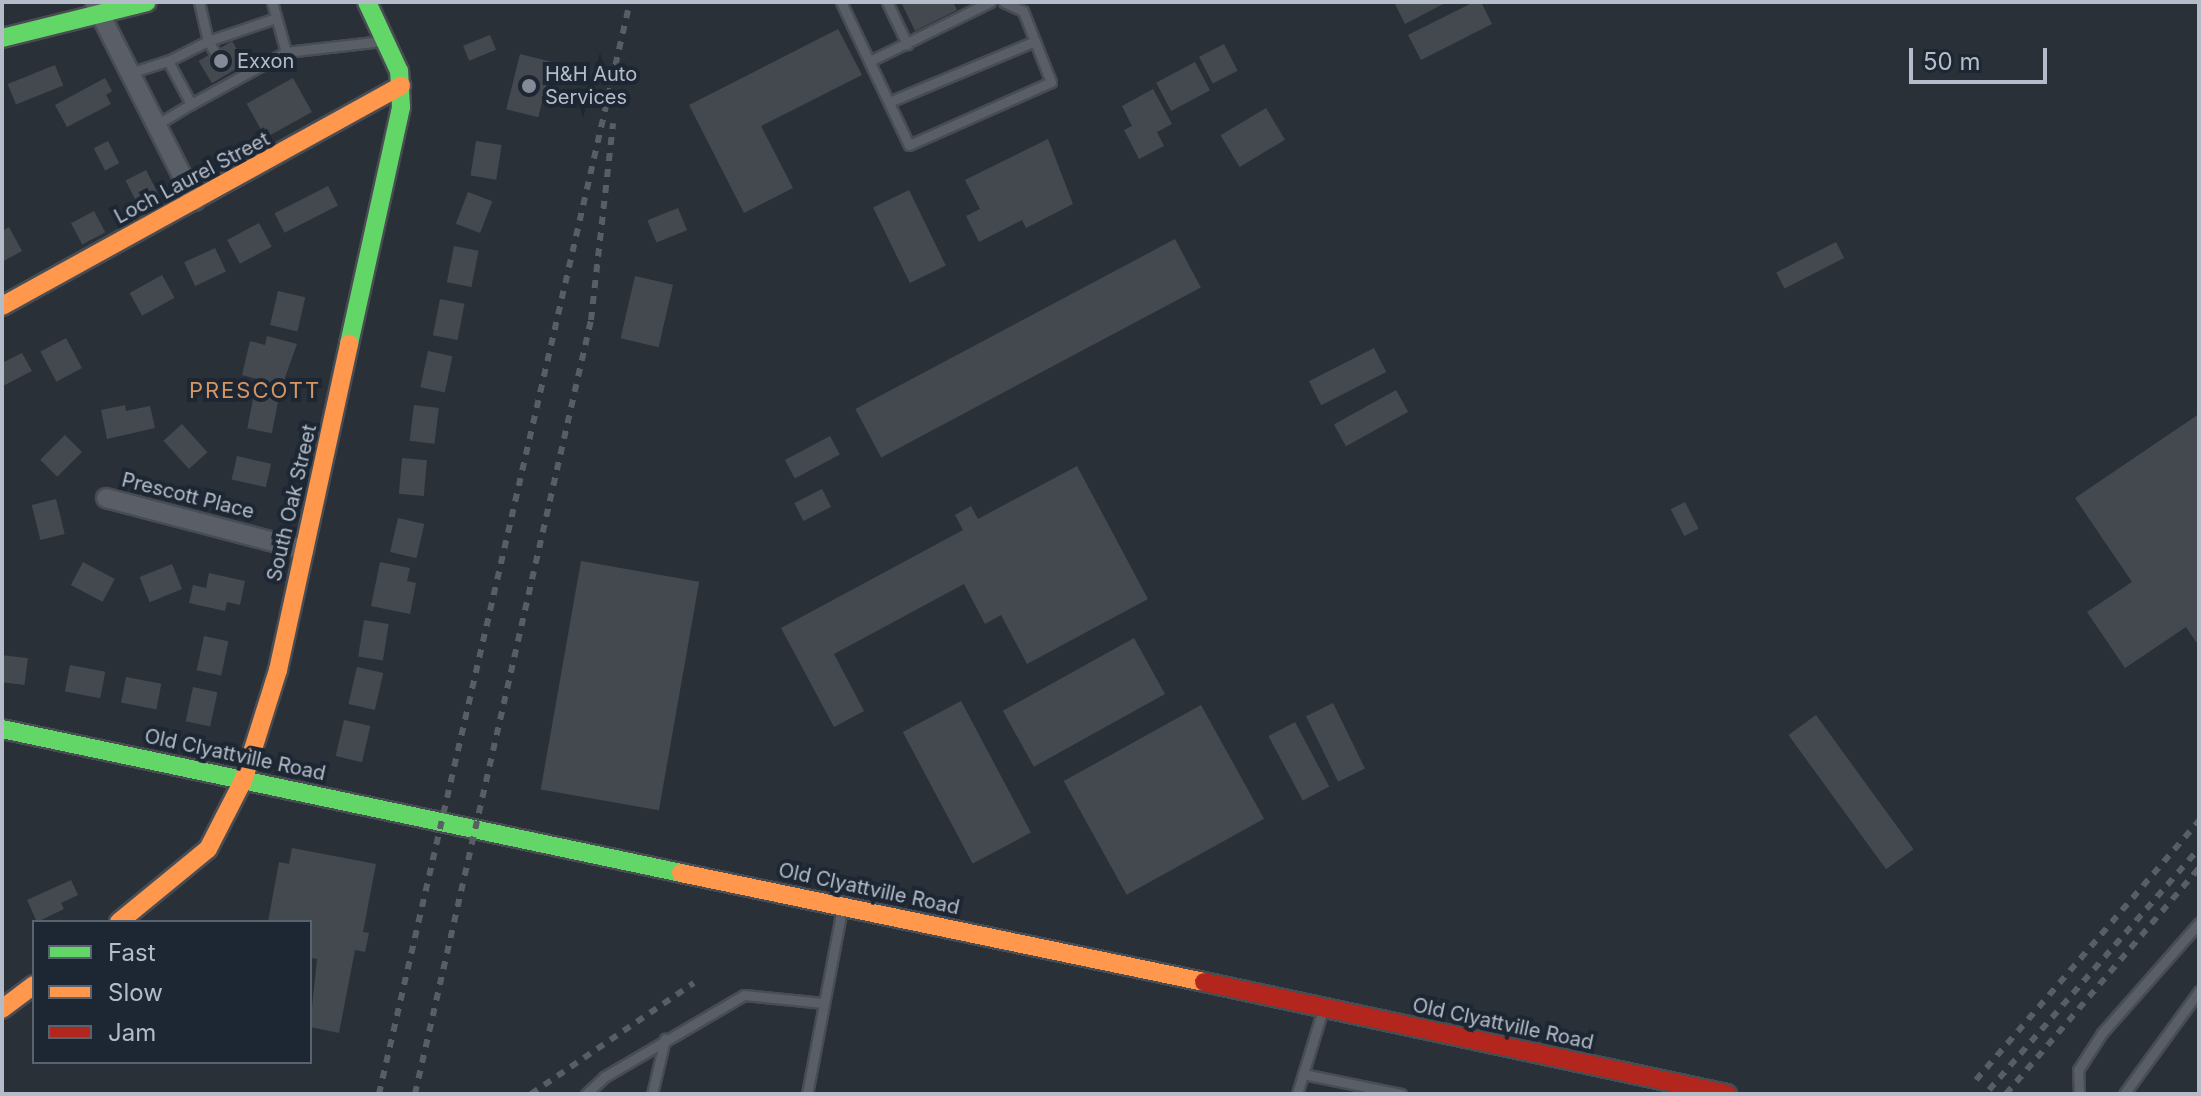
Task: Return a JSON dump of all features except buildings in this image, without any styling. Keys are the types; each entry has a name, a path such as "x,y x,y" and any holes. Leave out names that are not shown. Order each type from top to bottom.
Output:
{"street":[{"path":"2,38 96,7 147,2"},
{"name":"South Oak Street","path":"121,920 208,849 243,781 278,670 390,171 401,86 386,41 367,2"},
{"path":"96,7 195,201"},
{"name":"Loch Laurel Street","path":"2,306 342,123 401,86"},
{"name":"Prescott Place","path":"106,498 304,550"},
{"name":"Old Clyattville Road","path":"2,729 1727,1094"},
{"path":"2,1009 32,986"}],"lane":[{"path":"199,2 208,41 214,51"},
{"path":"272,2 286,52"},
{"path":"841,2 909,145 1051,82 1023,11 1004,2"},
{"path":"887,2 907,44"},
{"path":"870,61 990,2"},
{"path":"130,73 168,61 208,41 276,18"},
{"path":"156,125 230,77 286,52 386,41"},
{"path":"889,102 1035,41"},
{"path":"168,61 191,104"},
{"path":"807,1094 842,905"},
{"path":"2079,1094 2078,1070 2102,1033 2199,923"},
{"path":"2124,1094 2199,991"},
{"path":"586,1094 665,1039 744,995 824,1003"},
{"path":"1297,1094 1324,1008"},
{"path":"652,1094 665,1039"},
{"path":"1303,1074 1401,1094"}],"railway":[{"path":"379,1094 630,2"},
{"path":"415,1094 591,320 613,123"},
{"path":"1976,1080 2199,821"},
{"path":"1989,1090 2199,848"},
{"path":"2006,1094 2199,868"},
{"path":"531,1094 694,983"}],"traffic: fast":[{"path":"2,38 147,2"},
{"path":"349,344 401,107 399,71 367,2"},
{"path":"2,729 681,873"}],"traffic: slow":[{"path":"2,306 401,86"},
{"path":"121,920 208,849 243,781 278,670 349,344"},
{"path":"681,873 1204,982"},
{"path":"2,1009 32,986"}],"traffic: jam":[{"path":"1204,982 1727,1094"}],"place":[{"name":"Exxon","path":"221,61"},
{"name":"H&H Auto Services","path":"529,86"}],"district":[{"name":"PRESCOTT","path":"255,391"}]}
